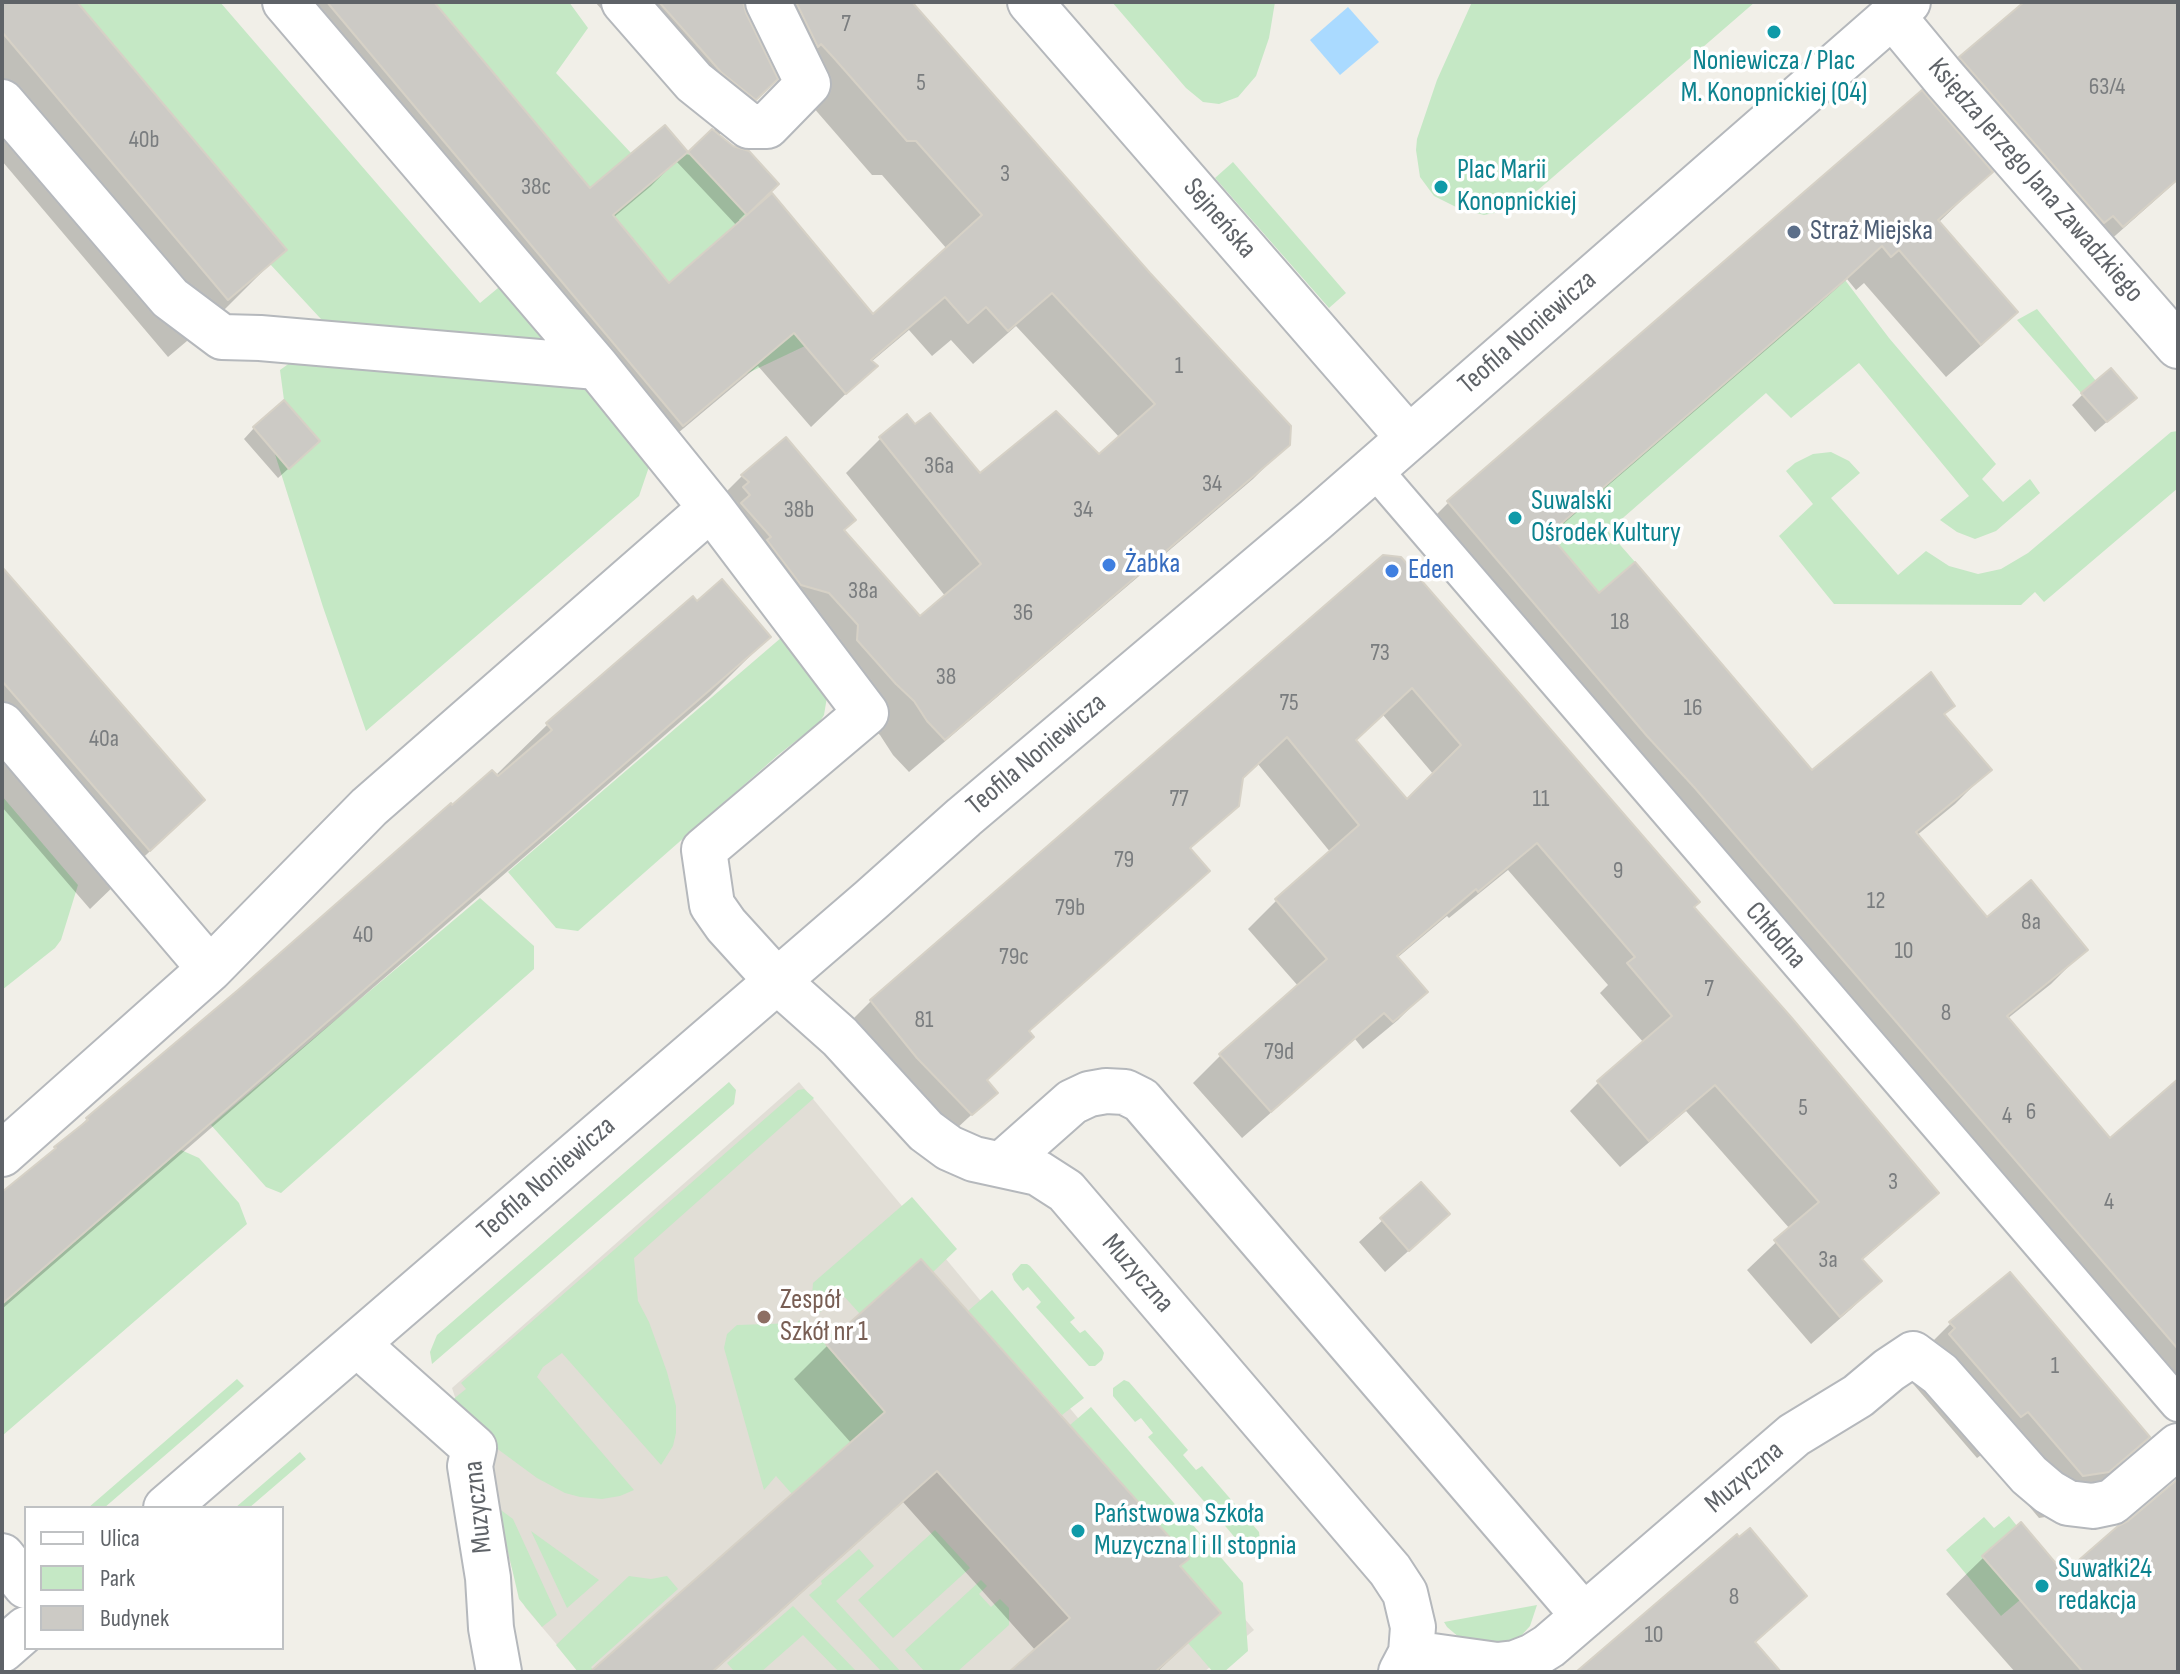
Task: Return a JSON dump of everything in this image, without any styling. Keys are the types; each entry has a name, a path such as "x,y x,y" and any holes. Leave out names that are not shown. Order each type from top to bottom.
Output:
{"street":[{"path":"2,1154 210,969 369,807 711,508 597,367 285,2"},
{"path":"624,2 694,82 749,126 767,126 808,84 768,2"},
{"name":"Sejneńska","path":"1030,2 1408,437"},
{"name":"Teofila Noniewicza","path":"168,1506 964,817 1315,520 1900,9"},
{"name":"Księdza Jerzego Jana Zawadzkiego","path":"1900,9 1945,79 2178,346"},
{"path":"2,102 170,298 222,337 597,367"},
{"name":"Chłodna","path":"1373,468 2178,1404"},
{"name":"Muzyczna","path":"711,508 866,713 704,850 712,905 776,980 840,1037 926,1131 949,1148 974,1159 1038,1173 1066,1191 1390,1570 1405,1593 1410,1609 1413,1627 1406,1662 1515,1663 1549,1646 1794,1435 1858,1396 1913,1354 1940,1374 2029,1475 2068,1503 2093,1506 2112,1502 2178,1446"},
{"path":"2,725 210,969"},
{"path":"1002,1164 1072,1102 1089,1094 1125,1092 1141,1100 1584,1616"},
{"name":"Muzyczna","path":"357,1344 474,1448 470,1466 499,1672"},
{"path":"2,1556 24,1584"},
{"path":"2,1650 24,1631"}],"shaded area":[{"name":"Zespół Szkół nr 1","path":"799,1082 1254,1630 1204,1672 580,1672 525,1607 452,1388"}],"green space":[{"path":"77,2 220,2 480,303 510,278 651,461 639,496 366,731 274,451 290,468 320,441 284,400 280,370 333,332 270,264"},
{"path":"434,2 569,2 588,28 556,73 631,153 665,125 638,148 661,175 688,152 747,215 716,243 805,346 746,374"},
{"path":"1112,2 1275,2 1269,38 1256,76 1238,97 1219,104 1203,102 1186,88"},
{"path":"1472,2 1755,2 1538,190 1504,211 1484,215 1458,208 1434,196 1420,177 1416,150 1437,80"},
{"path":"1233,162 1346,293 1329,308 1215,178"},
{"path":"1845,280 1889,338 1996,464 1982,479 2003,502 2030,479 2040,493 1996,531 1975,539 1957,532 1940,520 1969,496 1859,363 1791,418 1766,393 1608,531 1635,562 1599,593 1549,535"},
{"path":"2037,309 2096,381 2081,393 2017,320"},
{"path":"2178,431 2178,488 2044,602 2035,592 2021,605 1834,604 1779,536 1813,504 1786,471 1813,454 1831,452 1849,461 1860,473 1831,498 1898,575 1926,551 1949,566 1978,574 2001,569 2028,553 2171,432"},
{"path":"782,637 827,697 824,715 819,723 778,755 578,931 556,928 508,872"},
{"path":"2,796 78,885 61,940 2,990"},
{"path":"480,898 534,946 534,969 281,1193 266,1187 211,1125"},
{"path":"729,1082 736,1090 734,1104 432,1364 430,1352 437,1335"},
{"path":"804,1089 814,1098 634,1258 638,1301 649,1322 676,1406 673,1446 661,1465 562,1353 543,1367 537,1377 634,1490 602,1499 565,1493 537,1478 484,1439 451,1401 466,1389 461,1383 798,1090"},
{"path":"181,1150 199,1158 239,1203 247,1224 2,1436 2,1305"},
{"path":"912,1197 957,1249 933,1272 921,1259 860,1314 842,1294 819,1313 811,1308 813,1283"},
{"path":"1021,1264 1030,1266 1075,1318 1070,1322 1080,1333 1085,1330 1102,1349 1102,1360 1095,1366 1089,1366 1036,1307 1041,1302 1028,1287 1023,1291 1014,1280 1012,1274"},
{"path":"992,1290 1084,1398 1062,1415 968,1311"},
{"path":"799,1320 812,1332 822,1323 834,1337 826,1345 885,1412 792,1494 776,1476 764,1490 724,1348 727,1334 737,1325 797,1323"},
{"path":"237,1379 244,1386 106,1506 90,1506"},
{"path":"1124,1380 1188,1450 1183,1455 1196,1470 1202,1466 1259,1532 1260,1541 1249,1550 1221,1521 1225,1516 1212,1502 1208,1506 1148,1437 1153,1433 1141,1418 1135,1422 1113,1396 1113,1388"},
{"path":"1091,1407 1243,1583 1248,1651 1224,1672 1213,1672 1188,1643 1221,1613 1180,1566 1188,1558 1070,1425"},
{"path":"300,1452 306,1459 251,1506 237,1506"},
{"path":"498,1508 513,1519 557,1615 542,1627 519,1599"},
{"path":"2009,1516 2017,1526 1982,1556 2020,1600 2001,1616 1946,1550 1984,1517 1994,1528"},
{"path":"935,1530 970,1568 893,1638 858,1600"},
{"path":"531,1531 599,1580 567,1608"},
{"path":"859,1549 874,1566 836,1601 901,1672 882,1672 809,1595"},
{"path":"629,1576 651,1579 667,1576 678,1589 591,1667 595,1672 578,1672 556,1645"},
{"path":"981,1580 987,1586 979,1594 991,1607 1000,1599 1009,1608 1009,1625 957,1672 925,1672 905,1650"},
{"path":"1537,1605 1530,1626 1521,1636 1505,1644 1460,1638 1444,1622"},
{"path":"793,1606 857,1672 839,1672 803,1635 761,1672 731,1672 733,1670 727,1663"}],"water":[{"path":"1348,7 1379,42 1340,75 1310,40"}],"building":[{"path":"2,2 77,2 287,250 228,300 2,32"},
{"path":"327,2 434,2 590,188 665,125 688,152 613,215 669,283 772,193 873,314 982,215 916,141 907,141 821,44 818,47 796,2 912,2 1150,273 1291,426 1290,445 945,740 914,701 857,640 858,625 829,593 801,585 767,540 771,537 741,503 750,495 743,487 749,482 741,475 786,437 856,520 844,530 920,616 981,564 879,437 907,414 915,424 930,413 980,473 1056,411 1099,454 1155,404 1052,293 1008,331 986,307 968,323 945,297 871,360 878,366 846,394 794,333 683,426"},
{"path":"659,2 743,2 778,79 756,100 721,72"},
{"path":"2024,2 2178,2 2178,179 2123,227 2113,216 2104,223 1959,57"},
{"path":"1922,90 1993,172 1938,220 2018,312 1981,345 1899,250 1891,257 1882,246 1549,534 1599,593 1635,562 1812,770 1931,672 1955,706 1944,714 1992,770 1916,832 1987,917 2031,880 2088,950 2007,1016 2110,1138 2178,1079 2178,1349 1447,501"},
{"path":"712,129 733,146 749,151 779,184 747,215 688,152"},
{"path":"2111,368 2137,398 2107,422 2081,393"},
{"path":"284,400 320,441 289,469 253,427"},
{"path":"1383,555 1401,557 1700,902 1694,907 1939,1193 1862,1259 1882,1281 1840,1317 1774,1240 1819,1202 1715,1085 1649,1141 1597,1081 1672,1016 1627,963 1635,957 1537,843 1478,892 1476,889 1397,956 1428,992 1393,1022 1384,1013 1271,1112 1219,1054 1327,959 1275,899 1359,825 1287,737 1243,778 1239,806 1190,848 1210,871 1029,1031 1034,1037 987,1080 998,1093 972,1115 917,1058 870,1000","holes":["1412,688 1461,745 1407,799 1356,740"]},
{"path":"2,567 205,800 150,851 2,681"},
{"path":"722,579 771,637 2,1304 2,1192 451,803 492,770 498,776 552,730 546,723 693,596 697,601"},
{"path":"1421,1182 1450,1214 1409,1251 1380,1218"},
{"path":"921,1259 1189,1559 1180,1566 1221,1613 1155,1672 1009,1672 1070,1618 937,1471 712,1672 590,1672 885,1412 826,1344"},
{"path":"2010,1272 2150,1437 2109,1472 2083,1476 2028,1412 2021,1417 1949,1334 1955,1328 1949,1322"},
{"path":"2178,1479 2178,1672 2083,1672 1982,1556 2021,1522 2064,1573"},
{"path":"1750,1528 1807,1596 1755,1642 1781,1672 1576,1672 1737,1534 1739,1537"}],"place":[{"name":"Noniewicza / Plac M. Konopnickiej (04)","path":"1774,32"},
{"name":"Plac Marii Konopnickiej","path":"1441,187"},
{"name":"Straż Miejska","path":"1794,232"},
{"name":"Suwalski Ośrodek Kultury","path":"1515,518"},
{"name":"Żabka","path":"1109,565"},
{"name":"Eden","path":"1392,571"},
{"name":"Zespół Szkół nr 1","path":"764,1317"},
{"name":"Państwowa Szkoła Muzyczna I i II stopnia","path":"1078,1531"},
{"name":"Suwałki24 redakcja","path":"2042,1586"}]}
